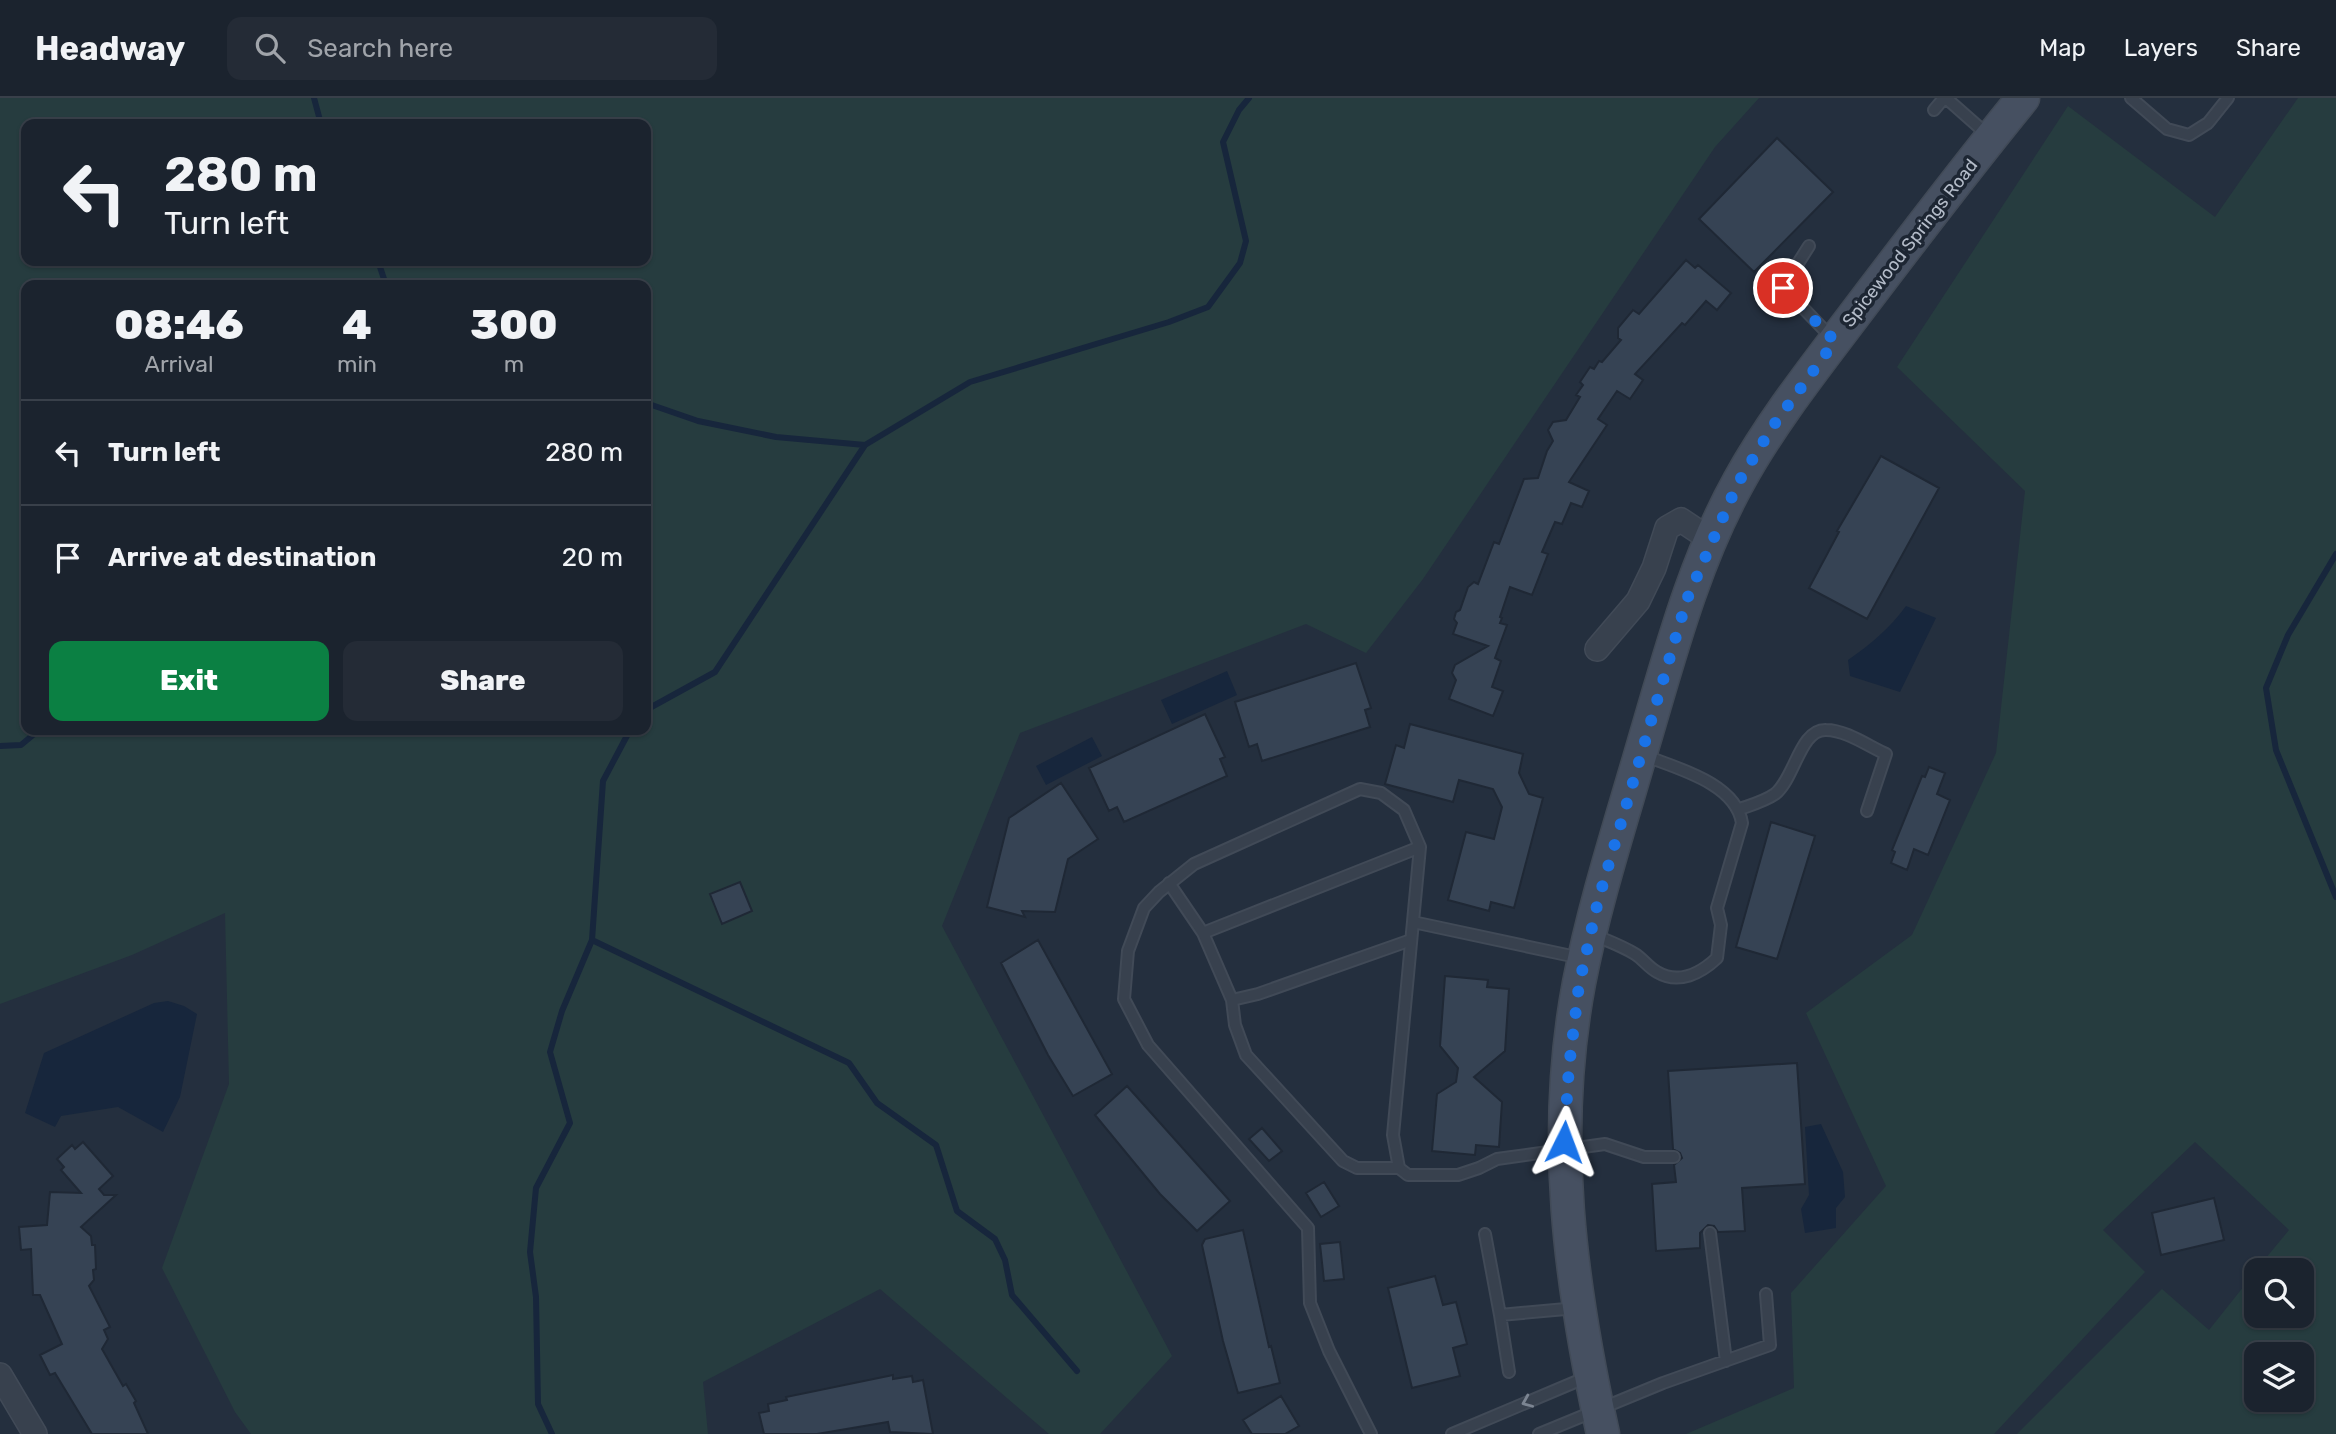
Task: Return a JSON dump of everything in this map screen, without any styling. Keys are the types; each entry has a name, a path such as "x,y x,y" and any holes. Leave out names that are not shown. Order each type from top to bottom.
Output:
{"main road":[{"name":"Spicewood Springs Road","path":"1600,1422 1577,1308 1569,1230 1564,1149 1569,1067 1588,947 1687,599 1738,483 1773,426 1835,341 2023,98"}],"street":[{"path":"1597,649 1638,601 1654,568 1664,534 1671,524 1681,520 1711,540"},
{"path":"0,1375 35,1434"}],"lane":[{"path":"1934,110 1945,98 1992,138"},
{"path":"2138,101 2166,130 2189,135 2208,123 2228,98"},
{"path":"1810,246 1783,288 1835,341"},
{"path":"1740,809 1774,794 1791,774 1806,740 1815,731 1825,730 1840,732 1886,754 1867,811"},
{"path":"1413,922 1635,954 1657,972 1671,978 1691,976 1704,970 1717,958 1721,925 1717,908 1742,823 1740,809 1712,784 1641,754"},
{"path":"1371,1434 1329,1351 1310,1303 1308,1228 1149,1045 1124,999 1128,951 1144,908 1169,883 1194,864 1360,789 1381,793 1404,810 1420,847 1393,1135 1399,1168"},
{"path":"1203,933 1420,847"},
{"path":"1169,883 1203,933 1232,1000 1236,1026 1246,1055 1343,1161 1357,1168 1399,1168 1408,1175 1458,1174 1497,1159 1605,1144 1644,1157 1674,1157"},
{"path":"1232,1000 1258,994 1411,940"},
{"path":"1710,1233 1726,1360"},
{"path":"1485,1234 1509,1372"},
{"path":"1539,1434 1600,1422 1726,1360 1770,1345 1766,1294"},
{"path":"1500,1315 1577,1308"},
{"path":"1451,1434 1590,1376"}],"green space":[{"path":"0,98 1759,98 1715,147 1423,579 1366,653 1306,624 1020,733 942,926 1172,1356 1100,1434 1049,1434 880,1289 703,1382 708,1434 251,1434 235,1412 162,1268 229,1084 225,913 132,955 0,1004"},
{"path":"2298,98 2336,98 2336,1434 2017,1434 2162,1289 2209,1330 2244,1286 2244,1328 2314,1328 2314,1258 2266,1258 2289,1230 2195,1142 2103,1230 2145,1272 1994,1434 1686,1434 1794,1388 1791,1293 1886,1186 1806,1013 1912,935 1996,753 2025,491 1897,367 2068,106 2215,217"}],"water":[{"path":"1906,606 1936,618 1900,692 1850,676 1848,660 1880,635"},
{"path":"1227,671 1237,695 1172,724 1161,700"},
{"path":"1092,737 1102,756 1046,785 1036,766"},
{"path":"168,1001 197,1014 180,1097 163,1132 118,1107 61,1116 55,1127 25,1113 44,1053 154,1003"},
{"path":"1821,1124 1843,1172 1845,1197 1836,1208 1836,1228 1805,1233 1801,1209 1809,1195 1805,1127"}],"building":[{"path":"1777,138 1833,192 1754,272 1699,219"},
{"path":"1686,260 1695,268 1698,265 1731,293 1717,310 1706,301 1685,325 1682,323 1635,374 1643,380 1630,399 1617,391 1598,419 1607,425 1569,482 1589,491 1582,507 1571,503 1562,524 1555,522 1542,552 1548,554 1532,595 1510,587 1500,617 1500,623 1507,625 1495,658 1501,661 1492,687 1503,691 1493,716 1449,699 1456,680 1452,673 1455,665 1488,646 1453,634 1457,623 1454,619 1456,612 1460,610 1468,587 1474,582 1478,584 1494,542 1499,544 1524,479 1538,478 1553,441 1548,430 1553,422 1566,420 1580,397 1576,395 1583,385 1580,382 1590,367 1594,369 1621,340 1618,338 1618,328 1633,310 1639,314"},
{"path":"1881,456 1939,488 1867,619 1809,588 1839,532 1837,531"},
{"path":"1356,663 1371,708 1365,710 1370,727 1262,761 1257,744 1249,747 1235,702"},
{"path":"1205,714 1225,757 1220,759 1227,776 1124,822 1117,807 1109,811 1089,768"},
{"path":"1410,724 1523,754 1519,773 1529,794 1543,798 1514,908 1491,902 1489,911 1448,900 1466,832 1494,839 1502,807 1493,789 1459,780 1453,802 1385,784 1396,745 1404,748"},
{"path":"1929,767 1945,773 1937,794 1950,800 1928,855 1914,849 1907,870 1891,863 1895,852 1892,850 1922,776 1925,777"},
{"path":"1061,783 1098,839 1068,859 1055,912 1022,911 1025,917 987,907 1009,818"},
{"path":"1771,822 1815,836 1777,959 1736,947"},
{"path":"740,882 752,911 722,924 710,894"},
{"path":"1038,940 1112,1074 1073,1096 1048,1055 1001,963"},
{"path":"1445,976 1488,980 1487,987 1509,989 1505,1051 1474,1077 1502,1102 1499,1147 1476,1145 1475,1155 1432,1151 1437,1094 1456,1082 1458,1068 1440,1046"},
{"path":"1797,1063 1805,1184 1742,1188 1745,1231 1718,1232 1714,1226 1708,1225 1700,1233 1700,1248 1656,1251 1652,1184 1676,1182 1674,1165 1682,1158 1680,1153 1673,1149 1668,1071"},
{"path":"1127,1086 1230,1201 1197,1231 1160,1194 1095,1115"},
{"path":"1262,1128 1282,1151 1269,1161 1249,1139"},
{"path":"83,1142 113,1176 99,1189 104,1195 116,1195 81,1227 91,1236 92,1245 95,1245 96,1269 93,1270 94,1280 89,1286 110,1327 104,1330 108,1339 102,1349 123,1386 126,1384 136,1401 134,1403 148,1434 92,1434 55,1373 50,1375 40,1355 62,1344 40,1295 33,1295 31,1249 21,1250 19,1227 47,1225 50,1192 81,1193 61,1170 64,1167 57,1159 72,1145 75,1149"},
{"path":"1324,1182 1339,1206 1321,1217 1306,1193"},
{"path":"2214,1198 2224,1240 2161,1255 2152,1213"},
{"path":"1243,1230 1269,1347 1271,1346 1280,1383 1238,1393 1223,1341 1202,1245 1205,1239"},
{"path":"1340,1242 1344,1279 1324,1281 1320,1244"},
{"path":"1435,1276 1443,1305 1456,1302 1467,1344 1453,1348 1460,1376 1412,1388 1388,1288"},
{"path":"893,1375 893,1379 912,1376 913,1382 923,1380 933,1434 890,1432 888,1422 817,1434 764,1434 759,1413 769,1411 768,1404 787,1400 786,1397"},
{"path":"1281,1396 1299,1426 1285,1434 1252,1434 1243,1420"}],"waterway":[{"path":"314,98 320,119"},
{"path":"651,707 715,672 865,445 970,382 1169,322 1208,307 1240,263 1246,241 1223,142 1239,110 1249,98"},
{"path":"380,266 384,280"},
{"path":"651,405 698,421 776,437 865,445"},
{"path":"2336,554 2288,635 2266,688 2276,750 2336,897"},
{"path":"0,746 21,745 33,735"},
{"path":"552,1434 538,1404 536,1297 530,1252 536,1188 570,1123 550,1052 562,1011 592,940 603,781 627,735"},
{"path":"592,940 849,1063 877,1103 936,1145 957,1211 995,1239 1005,1260 1012,1295 1077,1371"}],"route":[{"path":"1564,1142 1569,1067 1579,985 1598,901 1687,599 1738,483 1773,426 1835,341 1783,288"}]}
